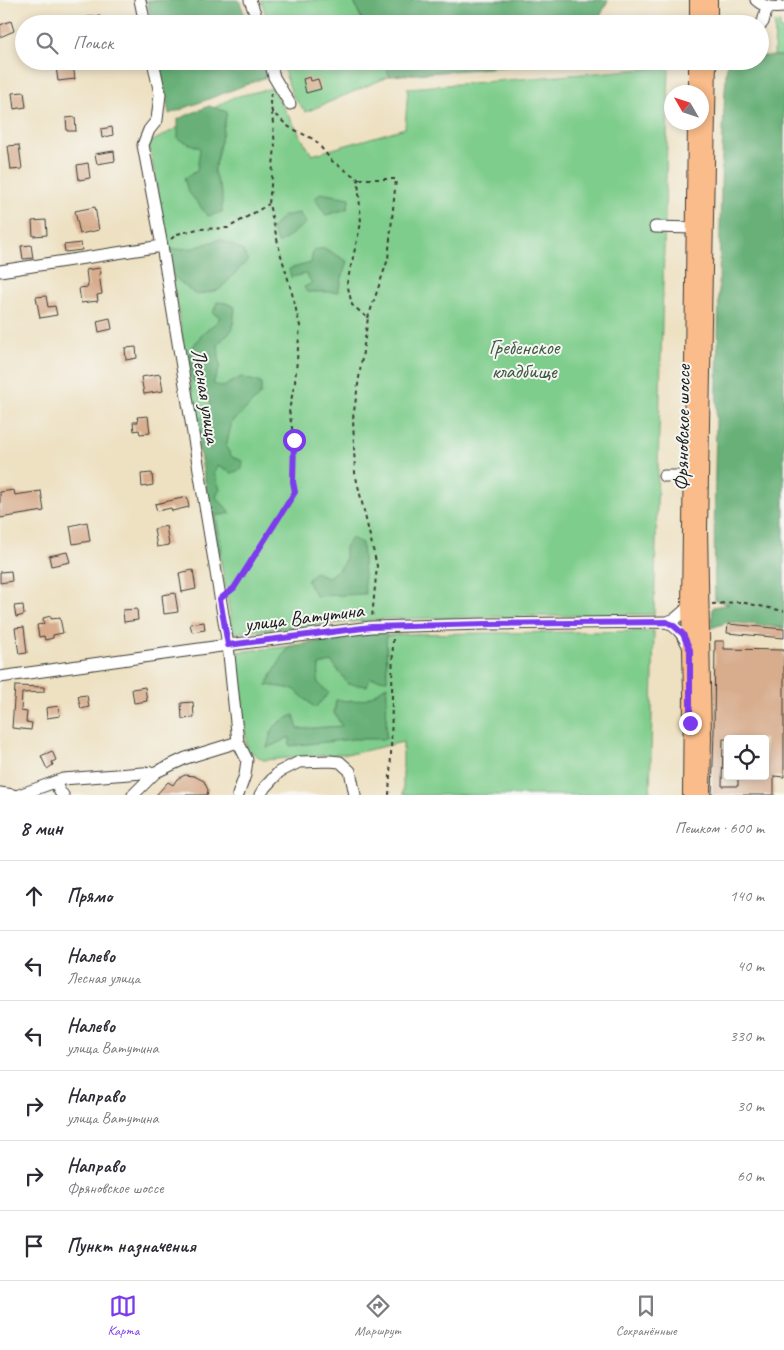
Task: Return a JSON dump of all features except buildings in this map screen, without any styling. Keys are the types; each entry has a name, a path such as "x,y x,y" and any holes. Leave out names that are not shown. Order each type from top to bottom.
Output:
{"main road":[{"path":"697,0 697,15"},
{"path":"710,0 710,15"},
{"path":"696,70 696,85"},
{"name":"Фряновское шоссе","path":"703,795 704,738 700,529 709,70"},
{"name":"Фряновское шоссе","path":"690,795 689,607 695,130"}],"street":[{"path":"140,0 143,15"},
{"path":"250,0 256,15"},
{"path":"756,0 764,6 776,7"},
{"name":"Лесная улица","path":"155,70 160,94 157,120 149,130 143,145 162,246 228,645 238,742 247,760 238,795"},
{"path":"272,70 274,77 290,104"},
{"path":"655,227 694,228"},
{"path":"0,271 162,246"},
{"path":"664,476 691,476"},
{"path":"667,622 675,619 689,607"},
{"path":"667,622 683,634 690,650"},
{"name":"улица Ватутина","path":"0,677 371,627 667,622"},
{"path":"133,795 156,772 186,758 238,742"},
{"path":"260,795 279,772 299,762 330,761 340,762 350,770 355,795"},
{"path":"19,795 63,779 156,772"},
{"path":"55,782 63,795"},
{"path":"0,793 13,795"}],"path":[{"path":"220,599 234,588 295,492 293,482 294,440 290,410 300,326 269,204 275,147 270,102 274,77"},
{"path":"272,112 289,127 316,140 332,162 358,179 396,179 388,259 368,318 353,418 355,473 376,566 371,627"},
{"path":"358,179 361,223 347,283 352,304 368,318"},
{"path":"162,246 177,234 198,229 228,228 269,204"},
{"path":"710,604 740,602 784,611"},
{"path":"389,795 393,627"}],"green space":[{"path":"147,0 239,0 245,15 150,15"},
{"path":"261,0 353,0 360,15 266,15"},
{"path":"353,0 608,0 601,15 360,15"},
{"path":"775,22 780,23 780,29 784,29 784,56 774,56"},
{"path":"769,56 784,56 784,628 729,622 711,628 713,607 729,604 715,600 714,536 723,131 726,70 769,70"},
{"path":"161,70 267,70 269,76 169,114"},
{"path":"284,70 387,70 390,76 306,112 293,97"},
{"path":"387,70 464,70 390,76"},
{"name":"Гребенское кладбище","path":"632,70 669,70 669,85 664,85 664,130 667,130 654,614 385,619 233,633 149,143 234,97 272,88 312,155 405,128 408,88"},
{"path":"209,106 227,112 214,172 222,193 222,212 208,216 188,191 184,178 197,171 200,148 178,139 178,119"},
{"path":"320,193 350,198 347,209 326,215 315,199"},
{"path":"299,213 306,223 279,244 271,229 283,216"},
{"path":"220,239 242,250 248,260 219,290 196,295 168,272 165,250 194,248"},
{"path":"324,248 347,261 338,292 307,292 304,287 312,283 306,274 291,277 289,269 311,263 313,251"},
{"path":"217,302 235,307 233,329 218,344 220,367 213,384 223,387 241,377 261,383 261,394 232,421 226,447 232,457 243,461 242,469 232,473 217,466 214,473 220,489 216,497 231,513 216,515 222,551 218,555 194,420 206,416 210,403 203,384 193,381 190,350 205,331 217,322 220,317 213,313"},
{"path":"351,538 362,543 365,594 316,596 307,581 315,572 328,577 340,568 345,560 345,547"},
{"path":"386,631 387,680 370,678 367,686 348,684 332,662 319,665 318,683 329,693 315,708 294,689 266,685 289,646"},
{"path":"654,631 650,795 403,795 403,742 355,753 263,760 247,749 237,652 404,634"},
{"path":"387,685 386,739 353,739 290,746 290,737 267,748 272,730 287,718 294,715 298,729 342,726 334,713 336,700 352,701 363,699"}],"route":[{"path":"294,440 293,482 295,492 234,588 220,599 228,645 371,627 667,622 683,634 690,650 690,723"}]}
